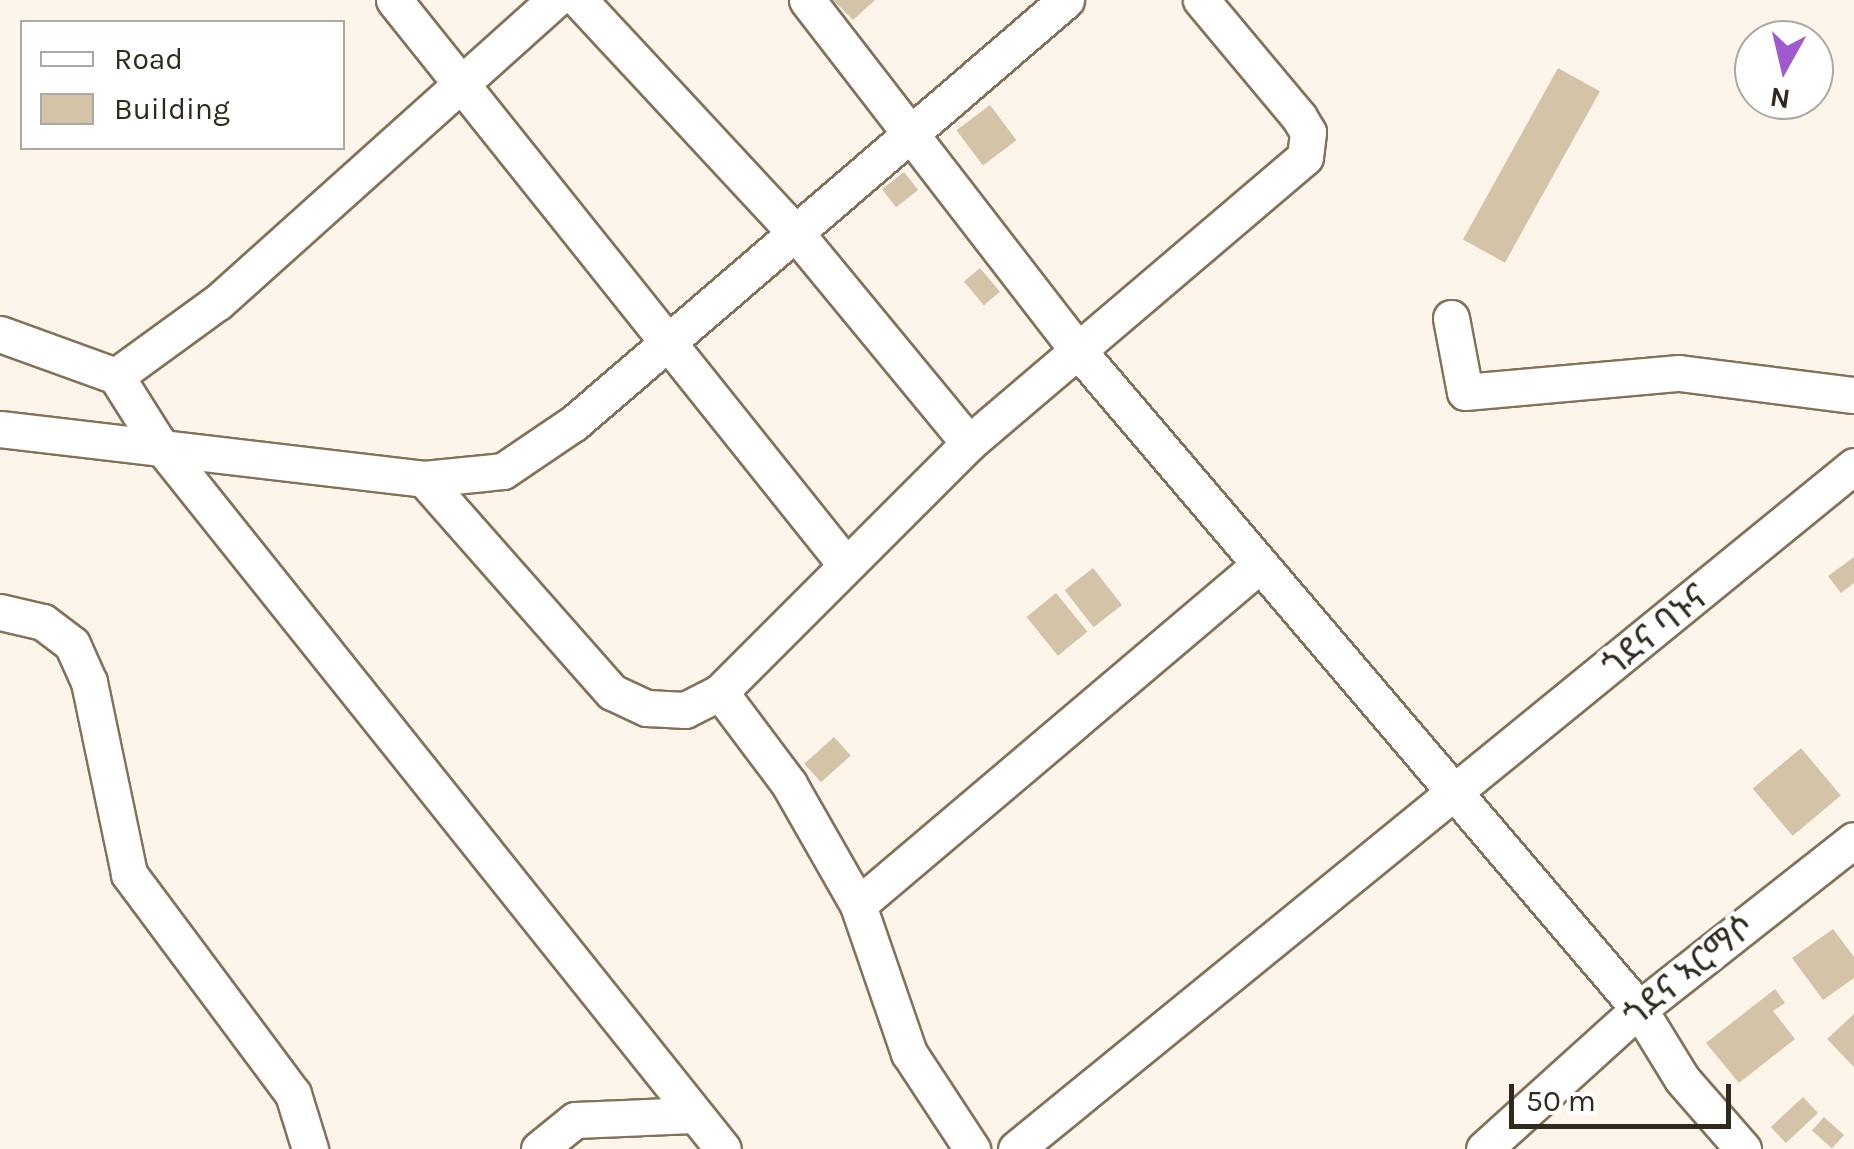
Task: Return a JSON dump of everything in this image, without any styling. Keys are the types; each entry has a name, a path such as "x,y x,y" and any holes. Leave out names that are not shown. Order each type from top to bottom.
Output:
{"street":[{"path":"394,0 458,90 842,560"},
{"path":"116,376 218,302 555,0"},
{"path":"579,0 794,231 969,443"},
{"path":"807,0 906,133 1081,354 1258,567 1640,1009 1682,1078 1743,1149"},
{"path":"0,429 157,441 424,479 502,471 664,344 1066,0"},
{"path":"424,479 612,692 647,708 685,710 720,692 842,560 969,443 1081,354 1309,146 1299,117 1201,0"},
{"path":"1451,318 1465,392 1679,373 1854,395"},
{"path":"0,334 116,376 157,441 723,1149"},
{"name":"ጎደና ባኑና","path":"1016,1149 1849,481"},
{"path":"858,906 1258,567"},
{"path":"0,612 44,622 72,644 89,682 112,826 129,874 293,1094 310,1149"},
{"path":"720,692 789,784 858,906 909,1053 972,1149"},
{"name":"ጎደና ኣርማሶ","path":"1484,1149 1640,1009 1854,840"},
{"path":"538,1149 576,1120 694,1115"}],"building":[{"path":"833,0 875,0 853,20"},
{"path":"1558,68 1600,91 1505,263 1463,239"},
{"path":"990,105 1016,140 983,165 956,130"},
{"path":"904,172 918,190 896,207 882,189"},
{"path":"980,268 1000,292 984,305 964,281"},
{"path":"1854,557 1854,583 1841,593 1828,576"},
{"path":"1093,568 1122,605 1094,627 1065,590"},
{"path":"1056,593 1087,632 1058,656 1026,617"},
{"path":"834,737 851,756 821,782 804,764"},
{"path":"1801,748 1841,795 1793,836 1753,788"},
{"path":"1833,929 1854,957 1854,978 1823,1000 1792,958"},
{"path":"1775,989 1785,1003 1773,1011 1795,1039 1739,1083 1706,1043"},
{"path":"1854,1014 1854,1067 1827,1039"},
{"path":"1803,1097 1818,1113 1786,1143 1771,1127"},
{"path":"1824,1117 1844,1135 1832,1148 1812,1130"}]}
